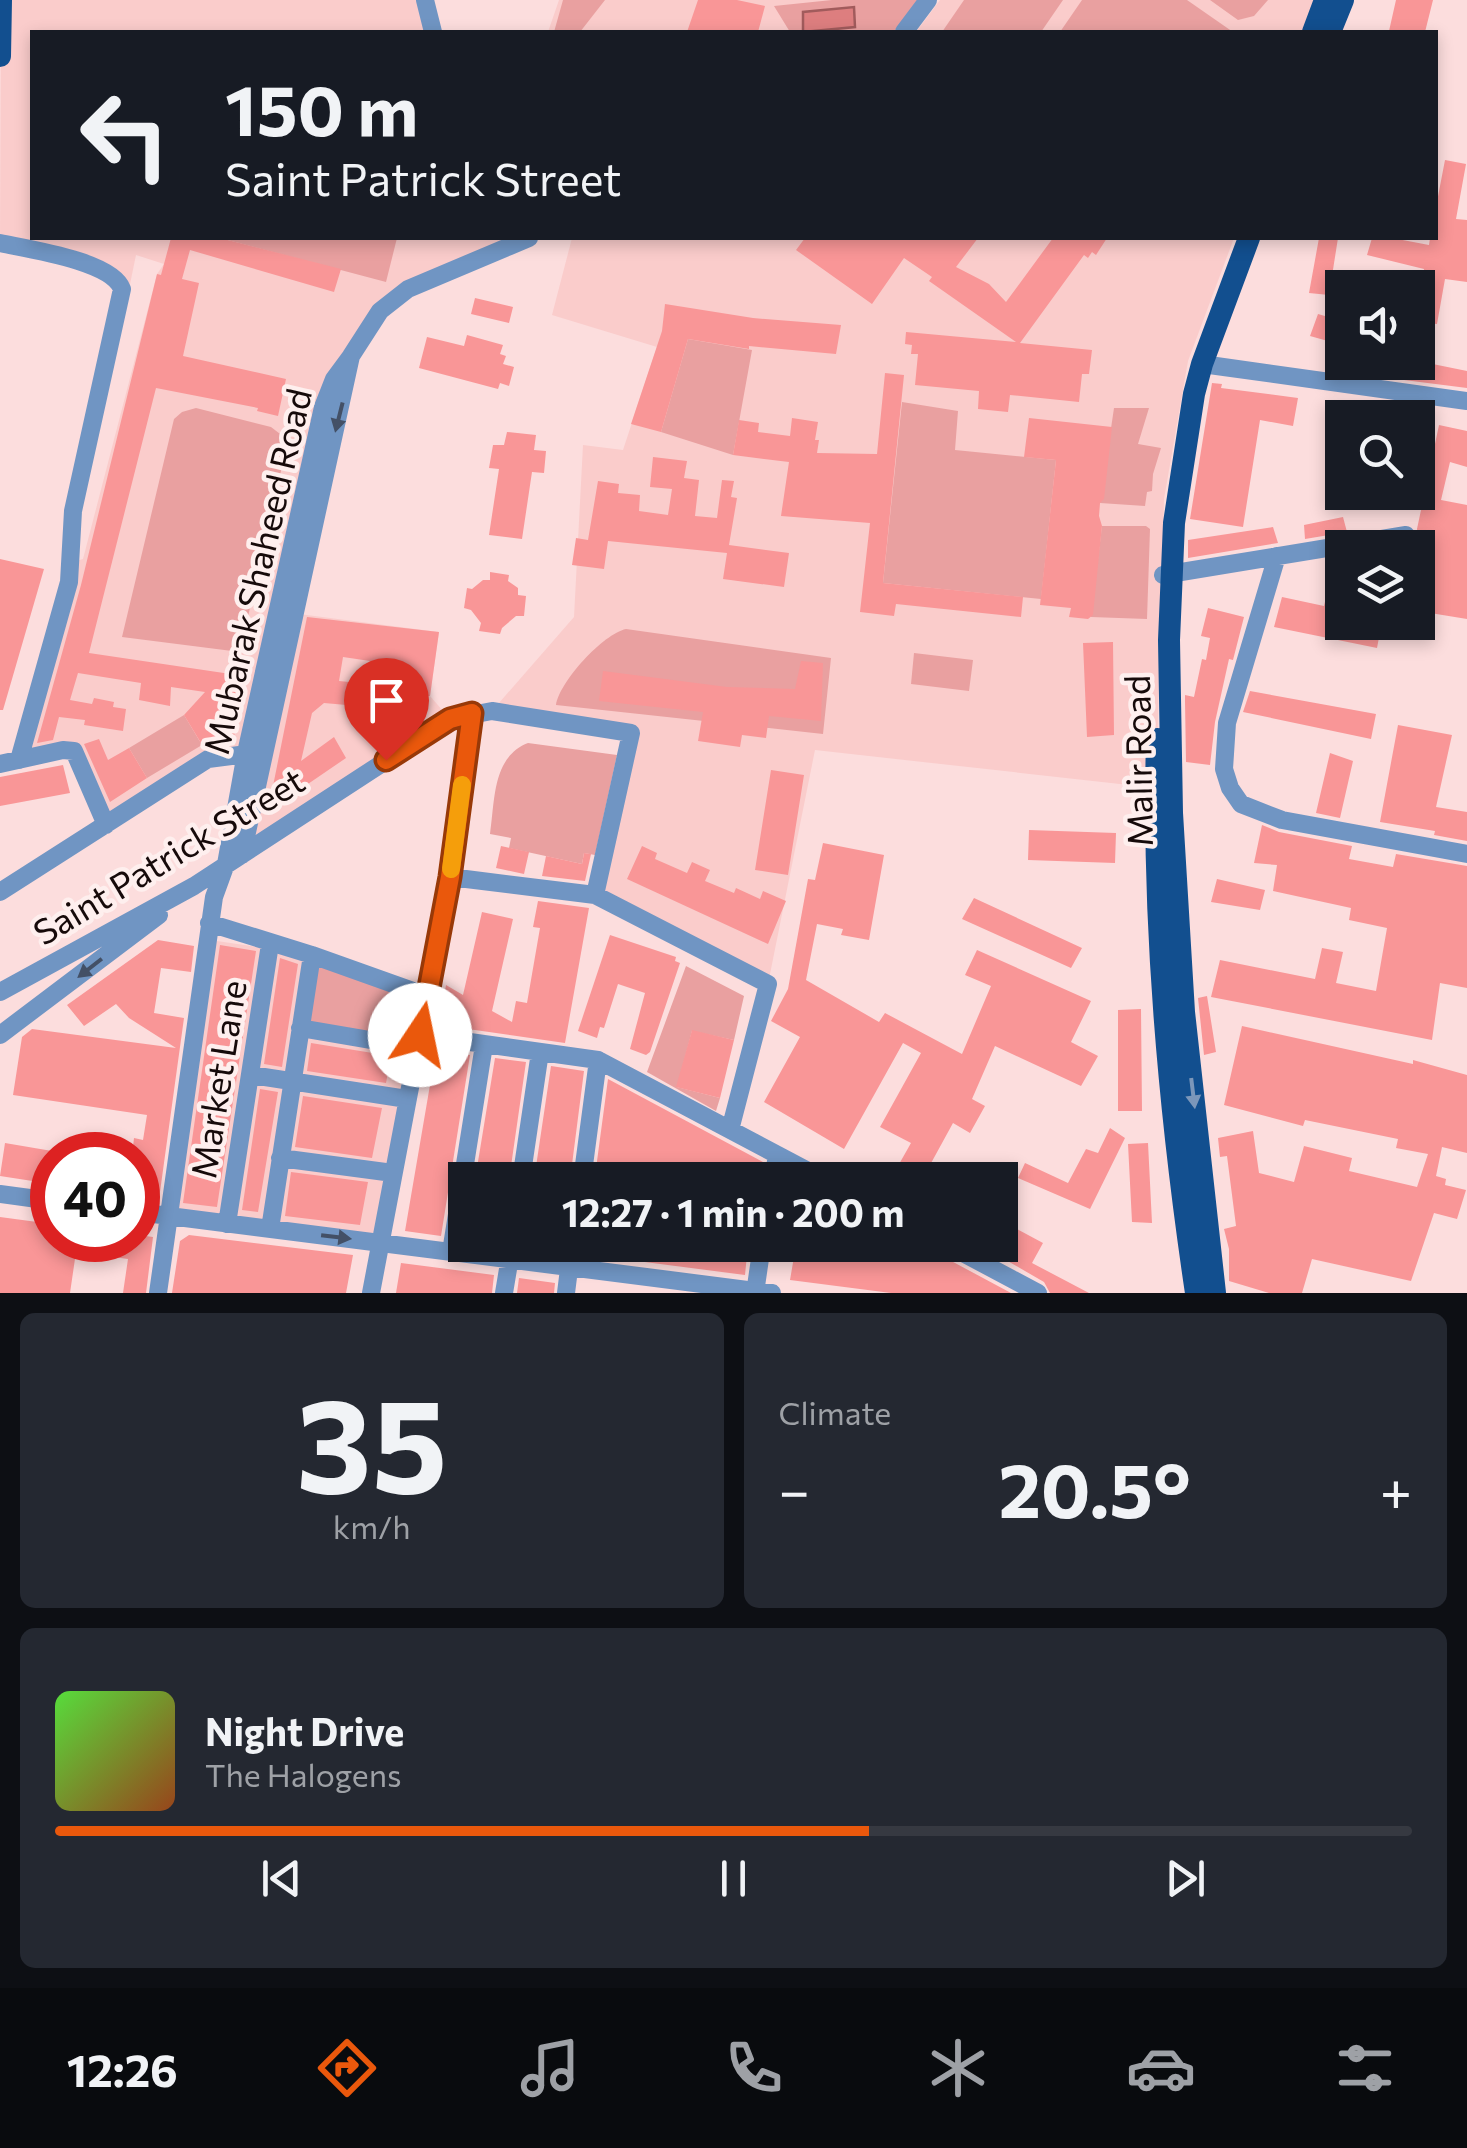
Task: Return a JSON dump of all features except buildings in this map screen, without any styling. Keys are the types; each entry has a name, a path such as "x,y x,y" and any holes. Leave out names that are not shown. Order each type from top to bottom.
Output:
{"main road":[{"path":"0,56 1,0"},
{"path":"1314,30 1325,0"},
{"path":"1331,30 1343,0"},
{"name":"Malir Road","path":"1215,1293 1184,1012 1176,896 1164,498 1188,360 1232,240"},
{"name":"Malir Road","path":"1196,1293 1184,1215 1161,964 1156,788 1168,574 1176,510 1202,364 1249,240"}],"street":[{"path":"425,0 433,30"},
{"path":"906,30 928,0"},
{"name":"Mubarak Shaheed Road","path":"234,859 323,407 334,378 380,311 408,289 489,246 520,240"},
{"path":"0,243 88,265 116,280 122,289 73,511 70,582 9,762"},
{"path":"1202,364 1467,401"},
{"path":"1168,574 1325,548"},
{"path":"1277,556 1227,722 1224,769 1230,788 1241,804 1282,820 1467,854"},
{"path":"371,1293 450,877 472,713 492,711 631,732 594,896"},
{"name":"Saint Patrick Street","path":"0,992 194,886 450,719 472,713"},
{"path":"9,762 74,751 106,825"},
{"path":"0,892 208,760 254,753"},
{"name":"Mubarak Shaheed Road","path":"234,859 253,799 254,753"},
{"path":"253,799 268,817 291,822"},
{"path":"158,1293 209,923 234,859"},
{"path":"450,877 594,896 768,984 730,1130"},
{"path":"0,1036 194,886"},
{"path":"209,923 427,996"},
{"name":"Market Lane","path":"227,1224 270,944"},
{"path":"270,1229 312,955"},
{"path":"300,1028 598,1060 792,1162"},
{"path":"465,1162 484,1045"},
{"path":"524,1162 540,1052"},
{"path":"584,1162 598,1060"},
{"path":"252,1075 407,1100"},
{"path":"776,1162 777,1154"},
{"path":"280,1158 393,1173"},
{"path":"0,1194 30,1198"},
{"path":"160,1215 448,1252"},
{"path":"504,1293 509,1262"},
{"path":"550,1262 761,1292 762,1262"},
{"path":"566,1293 570,1262"},
{"path":"980,1262 1038,1293"}],"shaded area":[{"path":"1,0 425,0 432,30 30,30 30,240 524,240 408,289 351,356 246,753 208,760 106,825 74,751 19,760 72,562 83,559 157,274 164,264 136,255 129,289 112,276 0,244"},
{"path":"559,0 928,0 906,30 549,30"},
{"path":"563,0 605,0 582,30 555,30"},
{"path":"832,0 921,0 895,30 789,30 774,6"},
{"path":"940,0 1323,0 1311,30 918,30"},
{"path":"964,0 1063,0 1042,30 943,30"},
{"path":"1082,0 1187,0 1230,30 1061,30"},
{"path":"1210,0 1268,0 1254,16 1238,20"},
{"path":"854,7 855,27 803,30 803,12"},
{"path":"228,240 396,240 386,282"},
{"path":"571,240 1233,240 1188,361 1164,499 1156,788 815,750 768,984 595,895 631,728 492,711 574,617 583,445 623,450 657,347 552,315"},
{"path":"688,339 752,350 733,455 661,432"},
{"path":"902,402 958,411 955,450 1056,460 1041,599 883,583"},
{"path":"196,408 271,427 288,440 240,652 122,637 174,419"},
{"path":"1114,408 1149,408 1138,444 1161,448 1145,506 1100,503"},
{"path":"1102,526 1150,529 1147,619 1091,617"},
{"path":"291,613 439,632 430,696 450,719 226,864 262,753"},
{"path":"626,629 831,658 823,734 556,705 565,684 584,660 606,640"},
{"path":"914,653 973,660 969,691 911,684"},
{"path":"184,715 202,745 147,778 129,748"},
{"path":"528,743 617,755 595,855 584,853 582,864 509,848 511,838 490,834 501,769 516,750"},
{"path":"210,940 312,955 417,1048 380,1243 170,1216"},
{"path":"312,955 427,996 417,1048 300,1028"},
{"path":"686,966 744,996 734,1040 692,1031 677,1087 720,1098 716,1111 647,1072"}],"slow traffic":[{"path":"451,869 462,785"}],"route":[{"path":"386,760 450,719 472,713 450,877 420,1035"}]}
